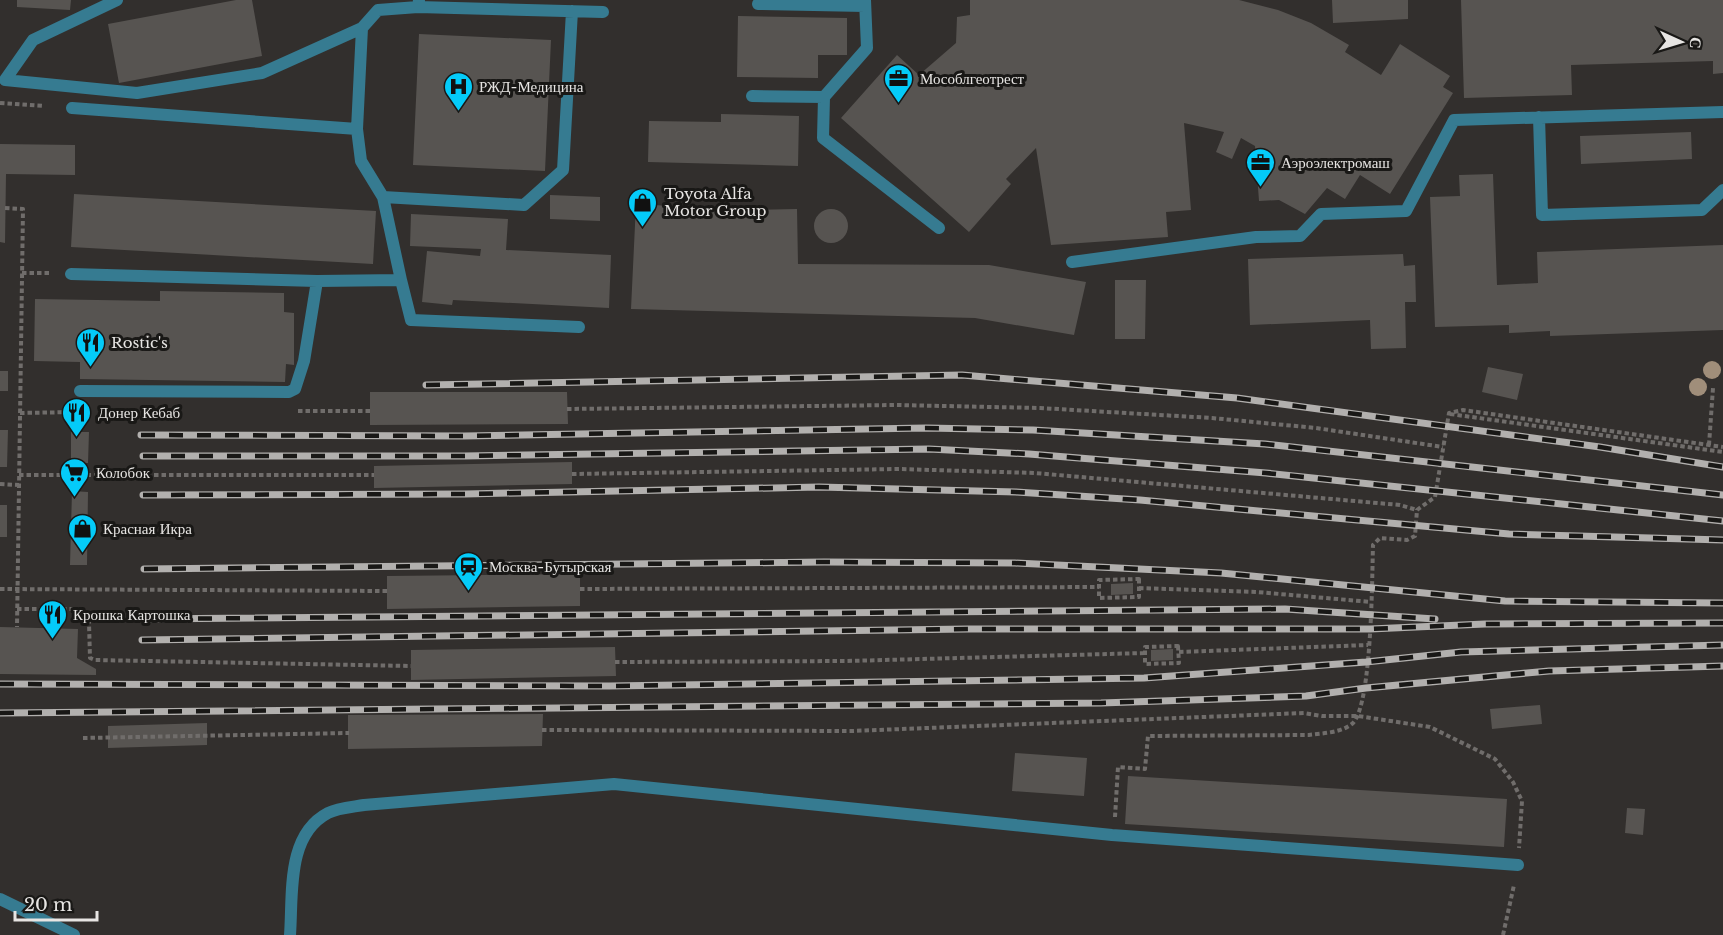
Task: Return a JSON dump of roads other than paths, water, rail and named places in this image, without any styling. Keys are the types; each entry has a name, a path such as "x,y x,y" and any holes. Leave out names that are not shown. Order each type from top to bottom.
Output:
{"lane":[{"path":"117,0 33,40 5,80 137,93 262,73 362,27 378,10 418,4 603,12"},
{"path":"758,4 865,3 867,48 824,97 823,138 939,228"},
{"path":"383,197 524,205 563,170 572,11"},
{"path":"362,27 357,129 361,161 383,197 411,320 579,327"},
{"path":"752,96 824,97"},
{"path":"72,108 357,129"},
{"path":"1072,262 1256,237 1300,236 1321,214 1406,211 1454,120 1723,112"},
{"path":"1539,117 1542,215 1702,210 1723,190"},
{"path":"71,274 317,281 401,280"},
{"path":"80,391 289,392 295,389 304,361 317,281"},
{"path":"290,935 296,856 300,842 310,826 330,812 364,805 614,784 1112,835 1518,865"},
{"path":"0,899 74,935"}],"railway":[{"path":"426,385 962,375 1237,398 1600,447 1723,467"},
{"path":"141,435 464,436 926,428 1033,430 1265,444 1723,495"},
{"path":"143,456 464,456 929,449 1029,454 1266,473 1723,521"},
{"path":"143,495 465,494 819,487 1016,492 1140,500 1509,534 1723,540"},
{"path":"144,569 824,562 1015,563 1221,573 1505,601 1723,603"},
{"path":"142,619 1285,609 1435,619"},
{"path":"142,640 968,629 1370,629 1485,624 1723,623"},
{"path":"0,684 609,686 1144,678 1366,662 1461,652 1723,645"},
{"path":"0,713 1101,703 1306,696 1366,688 1549,671 1723,666"}],"place":[{"name":"Мособлгеотрест","path":"899,104"},
{"name":"РЖД-Медицина","path":"458,112"},
{"name":"Аэроэлектромаш","path":"1260,188"},
{"name":"Toyota Alfa Motor Group","path":"643,228"},
{"name":"Rostic's","path":"90,368"},
{"name":"Донер Кебаб","path":"77,438"},
{"name":"Колобок","path":"75,498"},
{"name":"Красная Икра","path":"82,554"},
{"name":"Москва-Бутырская","path":"468,592"},
{"name":"Крошка Картошка","path":"52,640"}]}
